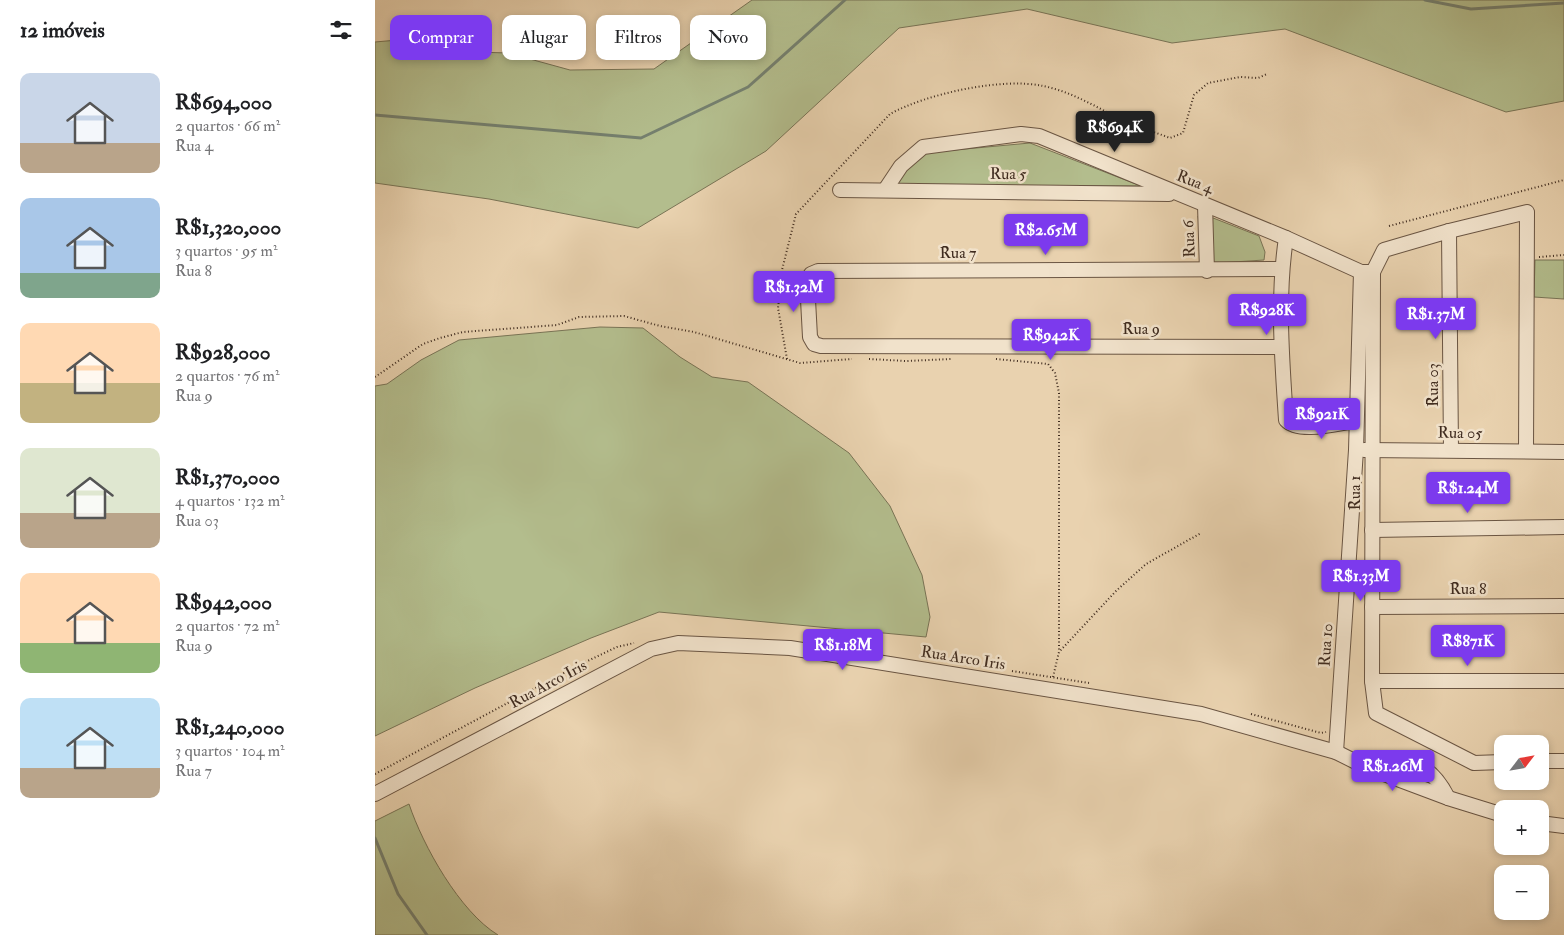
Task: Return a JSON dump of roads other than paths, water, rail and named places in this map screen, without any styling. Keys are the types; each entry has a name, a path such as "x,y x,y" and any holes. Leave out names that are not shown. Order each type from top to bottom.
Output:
{"street":[{"name":"Rua 4","path":"885,190 901,166 923,147 1021,134 1039,136 1367,272"},
{"name":"Rua 5","path":"840,190 1177,194"},
{"name":"Rua 6","path":"1205,205 1207,270"},
{"name":"Rua 1","path":"1356,450 1356,421 1367,272 1384,250 1449,231 1527,212 1526,451"},
{"name":"Rua 03","path":"1449,231 1451,450"},
{"path":"1286,238 1281,269 1281,347 1286,420 1291,425 1300,428 1356,421"},
{"name":"Rua 7","path":"821,346 814,344 810,338 807,281 814,272 1281,269"},
{"name":"Rua 1","path":"1367,272 1372,450 1372,681 1376,713 1474,763 1494,762"},
{"name":"Rua 9","path":"821,346 1281,347"},
{"name":"Rua 05","path":"1356,450 1564,452"},
{"name":"Rua 10","path":"1336,752 1356,450"},
{"path":"1372,530 1564,527"},
{"name":"Rua 8","path":"1372,607 1564,606"},
{"name":"Rua Arco Iris","path":"375,794 651,649 678,643 790,648 1051,683 1201,714 1336,752 1368,768 1448,798 1494,812"},
{"path":"1372,681 1564,681"},
{"path":"1549,761 1564,761"},
{"path":"1368,768 1388,762 1405,762 1421,766 1435,776 1448,798"},
{"path":"1549,824 1564,826"}],"waterway":[{"path":"375,115 641,138 748,87 845,0"},
{"path":"1425,0 1471,9 1564,3"},
{"path":"375,838 398,894 427,935"}]}
